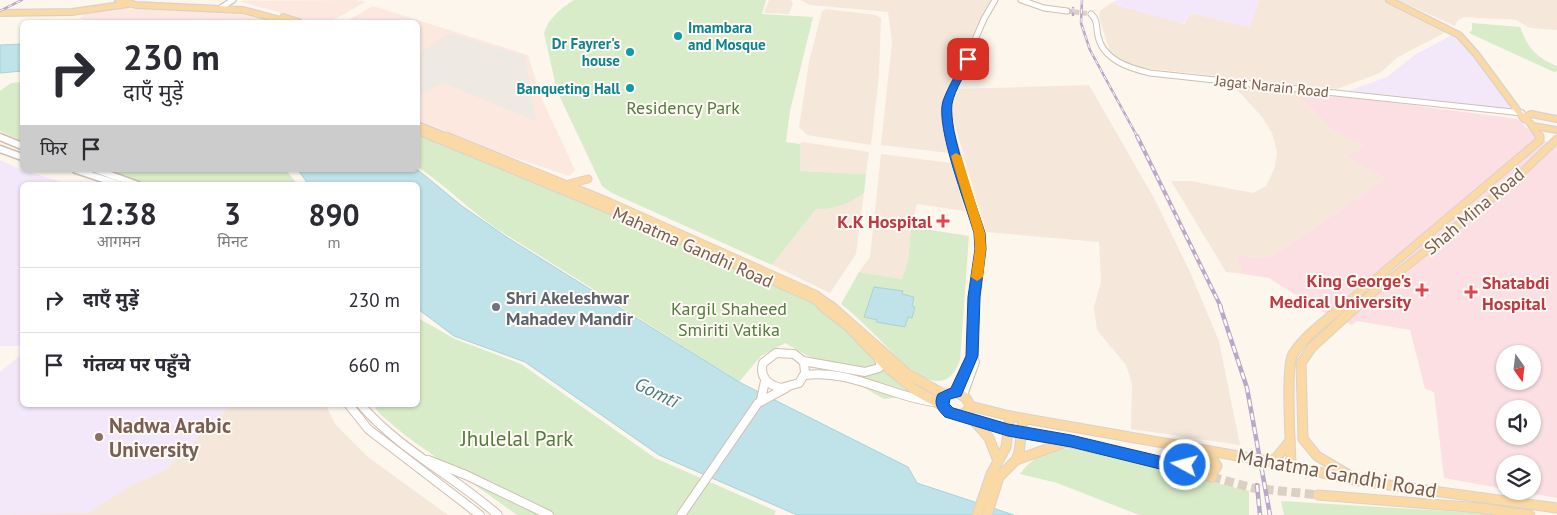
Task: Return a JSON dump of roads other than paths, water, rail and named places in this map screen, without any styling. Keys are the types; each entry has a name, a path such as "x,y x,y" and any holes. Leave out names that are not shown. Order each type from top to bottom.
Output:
{"main road":[{"path":"118,0 224,5 284,20"},
{"path":"1389,0 1459,35 1523,110 1531,114 1556,118"},
{"path":"0,13 72,12 132,1"},
{"path":"1504,89 1522,116 1531,125 1557,130"},
{"path":"1522,116 1531,114"},
{"name":"Shah Mina Road","path":"1291,466 1292,356 1302,343 1397,260 1540,140 1540,135 1531,125"},
{"name":"Mahatma Gandhi Road","path":"420,126 609,202 816,294 831,304 906,374 945,396"},
{"name":"Mahatma Gandhi Road","path":"420,133 651,227 815,300 849,327 878,358 915,390 950,413 1008,430 1071,441 1212,476"},
{"name":"Shah Mina Road","path":"1360,481 1332,467 1306,446 1302,430 1301,363 1312,347 1346,315 1480,208 1526,169 1557,139"},
{"path":"1512,164 1526,169"},
{"path":"564,184 576,184 588,179"},
{"path":"1467,202 1480,208"},
{"path":"1441,224 1453,230"},
{"path":"1397,260 1408,266"},
{"path":"938,404 945,396 959,393 970,406 969,410 961,415"},
{"name":"Mahatma Gandhi Road","path":"970,406 1023,419 1267,461 1360,481 1557,508"},
{"path":"977,515 1006,447 1010,416"},
{"path":"972,419 989,438 999,465"},
{"path":"1016,460 1023,419"},
{"path":"999,465 1071,441"},
{"path":"1267,461 1276,458 1290,441"},
{"path":"1176,466 1182,465 1214,470 1216,469 1216,462 1207,451"},
{"path":"987,515 990,488"},
{"name":"Mahatma Gandhi Road","path":"1318,495 1480,508 1530,515"}],"street":[{"path":"224,5 233,0"},
{"path":"959,393 975,362 972,356 974,297 981,249 979,233 950,137 946,113 948,101 984,19 995,0"},
{"path":"1022,0 1044,8 1067,11"},
{"name":"Jagat Narain Road","path":"1091,14 1095,18 1099,38 1109,55 1127,67 1142,71 1486,110 1522,116"},
{"path":"0,137 20,145"},
{"path":"0,149 20,156"},
{"path":"82,172 112,182"},
{"path":"102,172 130,182"},
{"path":"786,388 772,386 761,374 761,366 765,359 772,354 790,353 803,361 865,372 880,366 878,358"},
{"path":"803,361 805,375"},
{"path":"761,400 799,383 805,375 817,373 938,404"},
{"path":"681,515 761,400 765,380"},
{"path":"351,407 368,429 480,515"},
{"path":"362,407 369,416 394,439 498,515"},
{"path":"417,455 466,475 549,515"}],"water":[{"path":"20,44 20,71 0,73 0,45"},
{"name":"Gomtī","path":"299,172 420,172 462,206 508,238 739,382 908,467 917,483 1014,515 797,515 659,455 525,362 454,336 420,310 420,182 307,182"},
{"path":"874,287 903,291 902,294 914,297 912,306 915,307 912,318 908,317 905,327 876,322 877,320 864,317"}],"tunnel":[{"path":"1067,11 1091,14"},
{"path":"1212,477 1253,488 1318,495"}],"railway":[{"path":"0,11 22,0"},
{"path":"1082,0 1081,23 1090,50 1138,138"},
{"path":"1073,8 1073,15"},
{"path":"1138,138 1221,307"},
{"path":"1220,306 1247,388 1270,515"},
{"path":"1257,485 1260,515"}],"place":[{"name":"Imambara and Mosque","path":"678,36"},
{"name":"Dr Fayrer's house","path":"630,52"},
{"name":"Banqueting Hall","path":"630,88"},
{"name":"K.K Hospital","path":"943,221"},
{"name":"King George's Medical University","path":"1422,290"},
{"name":"Shatabdi Hospital","path":"1471,292"},
{"name":"Shri Akeleshwar Mahadev Mandir","path":"496,307"},
{"name":"Nadwa Arabic University","path":"99,437"}],"park label":[{"name":"Residency Park","path":"683,107"},
{"name":"Kargil Shaheed Smiriti Vatika","path":"729,318"},
{"name":"Jhulelal Park","path":"517,438"}]}
